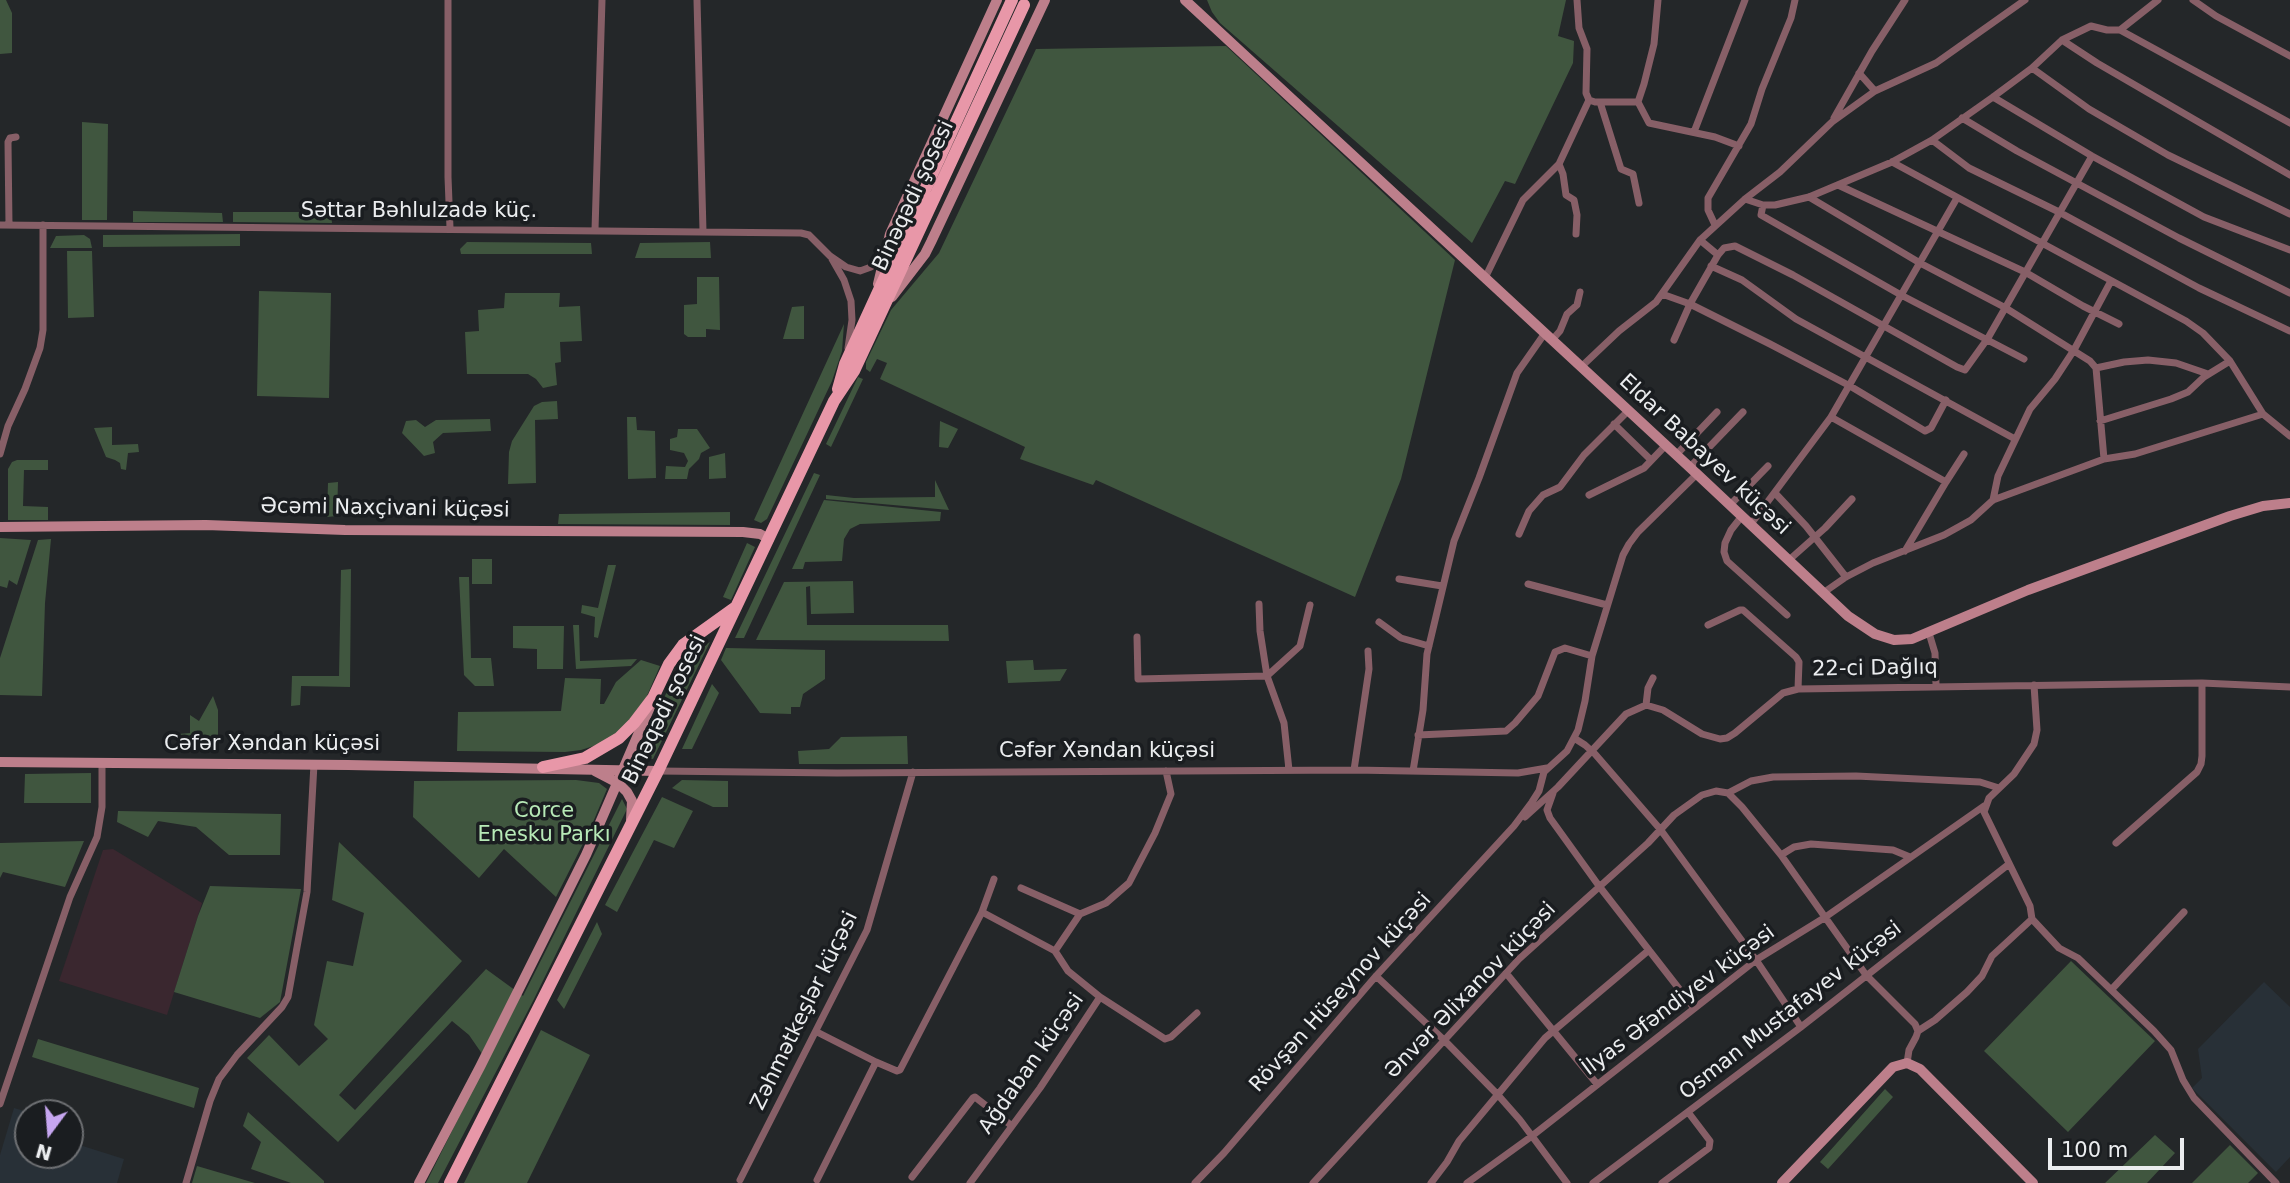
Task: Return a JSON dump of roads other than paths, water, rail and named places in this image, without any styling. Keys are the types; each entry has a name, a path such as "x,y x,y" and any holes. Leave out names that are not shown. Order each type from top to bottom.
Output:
{"main road":[{"name":"Binəqədi şosesi","path":"834,401 845,364 880,302 1024,2"},
{"name":"Binəqədi şosesi","path":"450,1183 631,825 834,401 854,371 880,302"},
{"path":"543,767 585,758 609,745 629,729 653,698 669,664 683,645 736,607"}],"street":[{"path":"448,0 450,228"},
{"path":"595,230 602,0"},
{"path":"697,0 703,231"},
{"path":"880,302 925,254 1045,0"},
{"name":"Eldar Babayev küçəsi","path":"1185,0 1194,5 1823,593 1856,622 1884,638 1903,641 1929,633 2028,590 2230,516 2263,506 2290,503"},
{"path":"1485,278 1522,200 1559,164 1589,100 1586,93 1587,49 1580,28 1577,0"},
{"path":"1658,0 1654,44 1638,102 1649,123 1694,132 1739,146"},
{"path":"1694,132 1745,0"},
{"path":"1715,225 1708,210 1708,198 1751,124 1791,18 1795,0"},
{"path":"1832,122 1905,0"},
{"path":"1581,367 1662,294 1684,260 1715,225 1780,172 1832,122 1875,91 1936,63 2025,0"},
{"path":"2120,30 2158,0"},
{"path":"2193,0 2216,16 2290,56"},
{"path":"830,256 846,267 864,271 875,263 997,2"},
{"path":"1024,2 1038,6 1034,24"},
{"path":"1745,199 1763,205 1775,205 1809,197 1892,162 1932,140 1993,97 2032,68 2062,40 2091,26 2120,30 2290,123"},
{"path":"2062,40 2096,63 2290,174"},
{"path":"2032,68 2088,109 2168,155 2290,214"},
{"path":"1859,73 1875,91"},
{"path":"1993,97 2092,156 2204,217 2290,250"},
{"path":"1589,100 1638,102"},
{"path":"1600,102 1621,169 1633,174 1639,203"},
{"path":"1962,118 2017,151 2290,293"},
{"path":"9,225 8,142 10,138 16,137"},
{"path":"1932,140 1969,168 2059,212 2199,288 2290,331"},
{"path":"1674,340 1690,304 1718,254 1724,248 1735,246 1793,275 1963,370 1969,366 1988,338 2092,156"},
{"path":"1892,162 2203,333 2230,360 2263,414 2290,436"},
{"path":"1559,164 1566,195 1574,200 1577,215 1576,234"},
{"path":"1838,185 2025,272 2119,324"},
{"path":"1809,197 1920,263 2004,307 2090,360 2096,369 2104,459"},
{"path":"1751,524 1831,417 1957,198"},
{"path":"1763,205 1761,215 1901,295 2024,359"},
{"name":"Səttar Bəhlulzadə küç.","path":"0,225 801,233 809,236 830,256"},
{"path":"0,454 8,426 34,366 43,330 43,225"},
{"path":"880,302 890,234"},
{"path":"1700,240 1718,254"},
{"path":"830,256 844,280 851,301 852,320 845,364"},
{"path":"1711,266 1742,280 1796,319 2015,439"},
{"path":"1993,499 1998,476 2030,409 2055,379 2074,350 2110,281"},
{"path":"1413,771 1423,710 1429,646 1458,528 1519,368 1548,337 1560,331 1567,314 1577,305 1580,292"},
{"path":"1662,294 1690,304 1850,386 1925,431 1931,428 1946,400"},
{"path":"2096,369 2124,362 2148,360 2176,363 2208,374"},
{"path":"2100,421 2188,392 2208,374 2230,360"},
{"path":"1519,534 1529,511 1543,495 1560,487 1584,456 1628,411"},
{"path":"1676,455 1717,412"},
{"path":"1514,826 1532,802 1541,776 1563,756 1578,730 1591,656 1618,568 1629,544 1743,412"},
{"path":"1823,593 1873,563 1944,535 1971,520 1993,499 2104,459 2135,454 2263,414"},
{"path":"1831,417 1945,482"},
{"path":"1614,424 1651,460"},
{"path":"1589,495 1644,468 1666,445"},
{"path":"1905,551 1964,454"},
{"path":"1730,505 1768,466"},
{"path":"1775,494 1806,526 1846,577"},
{"path":"1789,560 1852,499"},
{"path":"1742,516 1725,543 1727,561 1787,615"},
{"name":"Əcəmi Naxçivani küçəsi","path":"0,527 206,526 345,530 743,532 756,533 769,539"},
{"path":"1399,579 1442,586"},
{"path":"1528,584 1607,605"},
{"path":"1259,604 1267,676 1284,723 1289,770"},
{"path":"1137,637 1138,679 1267,676 1300,646 1310,605"},
{"path":"1707,625 1743,610 1796,657 1799,662 1798,689"},
{"path":"1379,622 1401,639 1429,646"},
{"path":"1929,633 1935,653 1936,685"},
{"path":"1418,735 1506,731 1540,692 1555,652 1565,648 1591,656"},
{"path":"1354,770 1368,669 1368,651"},
{"path":"1514,826 1558,787 1626,714 1646,705 1648,688 1653,678"},
{"path":"2116,843 2197,772 2201,764 2203,742 2203,683"},
{"name":"22-ci Dağlıq","path":"1646,705 1663,710 1702,734 1720,739 1735,733 1778,696 1798,689 2203,683 2290,687"},
{"name":"İlyas Əfəndiyev küçəsi","path":"1467,1183 1532,1136 1756,960 1824,918 1984,806 2014,774 2036,737 2034,685"},
{"path":"419,1183 586,855 653,698"},
{"path":"1574,738 1591,750 1660,830 1756,960 1801,1027"},
{"path":"632,749 633,761 642,770"},
{"name":"Cəfər Xəndan küçəsi","path":"0,762 913,772 1354,770 1525,773 1547,768"},
{"path":"1,1100 69,897 97,837 102,807 102,763"},
{"path":"186,1183 219,1079 288,997 307,892 314,764"},
{"path":"590,768 618,783 631,797 631,825"},
{"path":"982,912 1055,951 1080,915 1106,903 1129,883 1155,833 1171,794 1166,771"},
{"name":"Zəhmətkeşlər küçəsi","path":"740,1180 867,930 913,772"},
{"path":"1525,773 1549,790 1558,787"},
{"name":"Ənvər Əlixanov küçəsi","path":"1313,1183 1506,973 1674,815 1702,794 1716,791 1728,793 1751,781 1773,777 1843,776 1980,782 1999,788"},
{"path":"1558,787 1550,800 1548,814 1599,886 1694,1008"},
{"path":"1728,793 1781,855 1866,975 1910,1018 1918,1031"},
{"path":"1984,806 1985,818 2030,906 2032,919 2059,948 2078,958 2154,1031 2171,1050 2183,1080 2194,1098 2276,1183"},
{"name":"Rövşən Hüseynov küçəsi","path":"1195,1183 1376,976 1514,826"},
{"path":"1781,855 1811,844 1893,850 1910,857"},
{"name":"Osman Mustafayev küçəsi","path":"1593,1183 1801,1027 2009,864"},
{"path":"817,1032 876,1062 900,1070 982,912 994,879"},
{"path":"1021,888 1080,915"},
{"path":"2112,989 2184,912"},
{"path":"1907,1063 1907,1055 1918,1031 1967,992 1982,976 1993,956 2032,919"},
{"path":"1431,1183 1459,1141 1553,1031 1649,950"},
{"name":"Ağdaban küçəsi","path":"970,1183 1040,1088 1100,997 1068,971 1055,951"},
{"path":"1506,973 1597,1084"},
{"path":"1376,976 1498,1095 1567,1183"},
{"path":"1100,997 1165,1039 1171,1037 1197,1013"},
{"path":"817,1180 876,1062"},
{"path":"1782,1183 1893,1067 1907,1063 1920,1069 2033,1183"},
{"path":"912,1177 972,1098 975,1097 1012,1126"},
{"path":"1662,1183 1709,1148 1710,1141 1688,1112"}],"park label":[{"name":"Corce Enesku Parkı","path":"544,824"}]}
